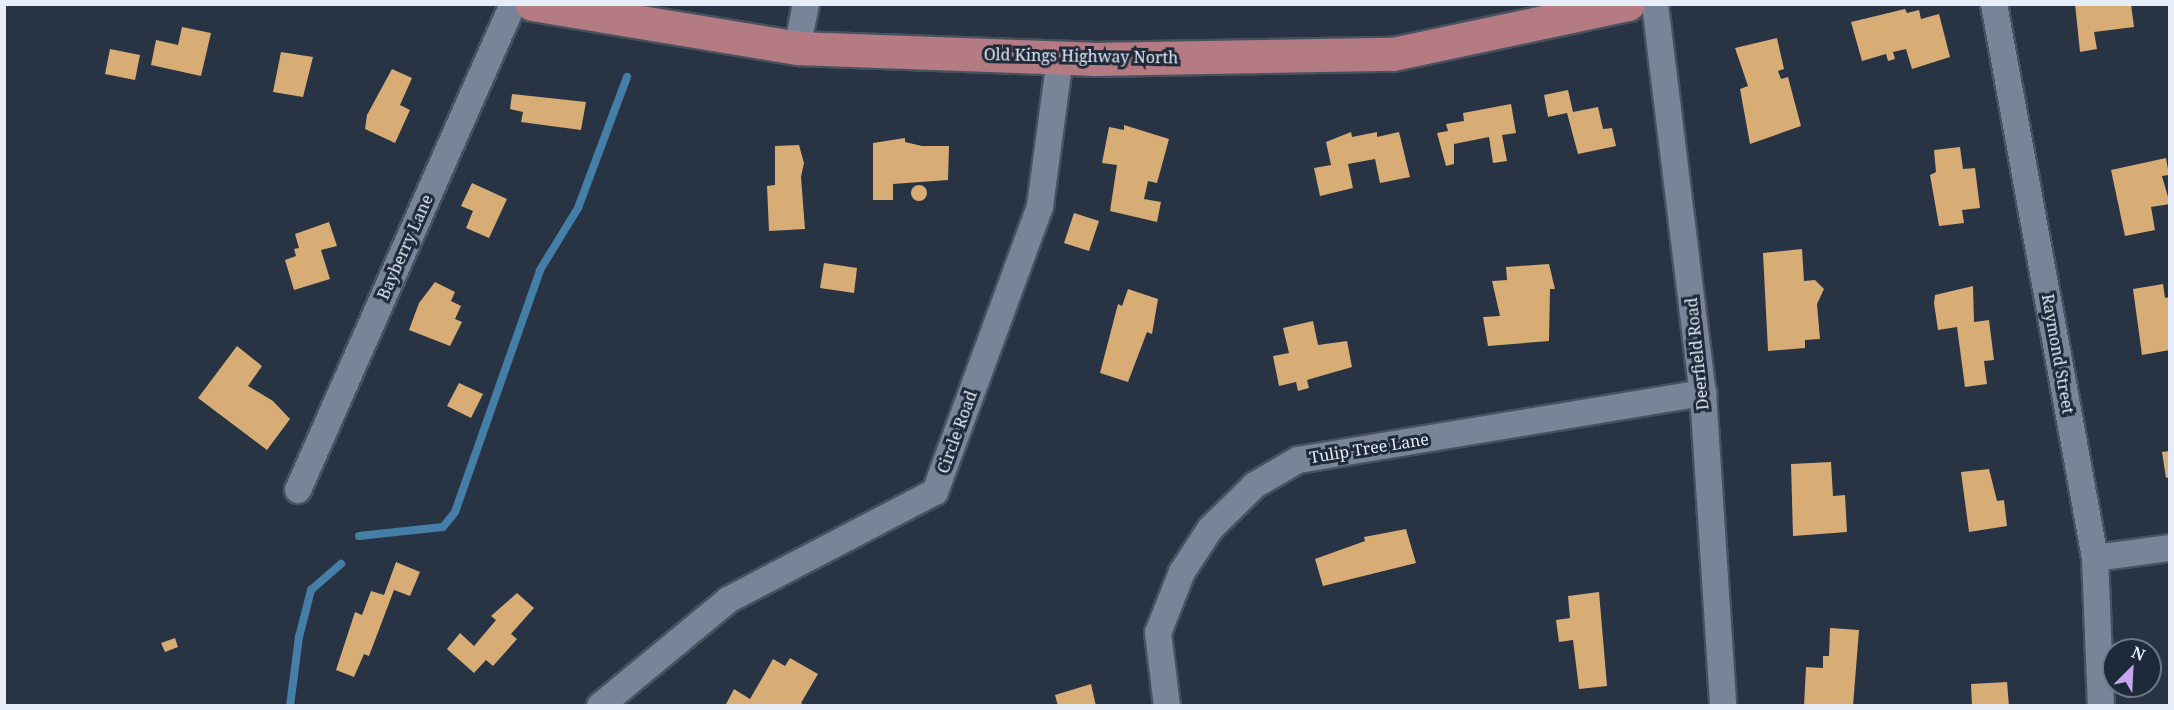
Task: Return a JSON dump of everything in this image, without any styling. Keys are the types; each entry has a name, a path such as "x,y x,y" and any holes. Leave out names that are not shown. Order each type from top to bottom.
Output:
{"main road":[{"name":"Old Kings Highway North","path":"532,4 797,48 1060,58 1393,54 1628,4"}],"street":[{"name":"Bayberry Lane","path":"298,490 513,4"},
{"path":"797,48 806,4"},
{"name":"Deerfield Road","path":"1655,4 1702,393 1723,705"},
{"name":"Raymond Street","path":"1994,4 2095,558 2102,705"},
{"name":"Circle Road","path":"600,705 728,600 935,492 1040,206 1060,58"},
{"name":"Tulip Tree Lane","path":"1167,705 1158,633 1182,572 1210,529 1240,500 1298,460 1702,393"},
{"path":"2095,558 2169,548"}],"building":[{"path":"2075,4 2131,4 2134,27 2094,32 2097,49 2080,52"},
{"path":"1905,9 1907,13 1919,10 1921,19 1939,14 1950,57 1912,69 1906,49 1893,52 1895,59 1888,61 1886,54 1862,61 1851,22"},
{"path":"182,27 211,33 201,76 151,65 156,40 178,45"},
{"path":"1777,38 1784,69 1778,71 1781,79 1788,77 1801,126 1750,144 1740,89 1748,86 1735,48"},
{"path":"110,49 140,55 135,80 105,74"},
{"path":"281,52 313,57 303,97 273,92"},
{"path":"392,69 412,78 400,105 410,110 395,143 365,129 367,115"},
{"path":"1568,90 1573,112 1598,107 1603,129 1612,128 1616,146 1578,154 1567,113 1548,117 1544,95"},
{"path":"512,94 586,102 581,130 521,122 523,112 510,109"},
{"path":"1511,104 1516,133 1502,135 1507,161 1493,163 1489,137 1454,144 1454,164 1446,166 1437,133 1448,131 1446,124 1464,121 1463,113"},
{"path":"1124,125 1169,139 1157,183 1148,181 1144,199 1161,202 1157,222 1110,211 1117,165 1102,163 1109,127 1124,130"},
{"path":"1351,132 1352,137 1377,132 1377,137 1399,132 1410,177 1380,183 1375,159 1348,164 1353,188 1320,196 1314,168 1331,165 1326,142"},
{"path":"905,138 905,142 922,146 949,146 948,180 893,184 893,200 873,200 873,143"},
{"path":"799,145 804,163 801,177 805,229 769,231 767,186 775,185 775,146"},
{"path":"1960,147 1963,169 1975,168 1980,208 1962,210 1964,223 1939,226 1930,175 1936,172 1934,150"},
{"path":"2166,158 2169,175 2162,176 2170,204 2151,207 2155,230 2125,236 2111,170"},
{"path":"472,183 507,199 489,238 466,228 473,211 461,206"},
{"path":"916,185 922,185 927,193 925,199 916,201 911,196 911,190"},
{"path":"1074,213 1099,221 1089,251 1064,243"},
{"path":"329,222 337,246 321,250 330,279 294,290 285,260 296,256 294,249 299,248 295,234"},
{"path":"1802,249 1804,281 1815,280 1824,289 1817,304 1820,339 1805,340 1805,348 1768,351 1763,253"},
{"path":"824,263 857,268 854,293 820,288"},
{"path":"1549,264 1555,289 1550,289 1549,341 1488,346 1483,317 1500,316 1492,281 1507,280 1506,267"},
{"path":"435,282 455,292 451,301 461,306 455,319 462,322 450,346 409,330 419,303"},
{"path":"2163,284 2165,298 2170,297 2170,350 2142,355 2133,289"},
{"path":"1973,286 1974,322 1989,320 1994,360 1984,361 1987,384 1965,387 1957,327 1938,330 1934,303 1935,295"},
{"path":"1128,289 1158,299 1152,334 1147,332 1128,382 1100,373 1118,304 1122,306"},
{"path":"1313,321 1318,345 1347,341 1352,367 1307,380 1309,388 1298,391 1296,382 1279,386 1273,356 1289,353 1283,328"},
{"path":"237,346 262,366 248,386 273,401 290,419 267,450 198,398"},
{"path":"459,383 483,394 471,418 447,406"},
{"path":"2170,451 2170,477 2166,478 2162,452"},
{"path":"1831,462 1833,496 1845,495 1847,532 1793,536 1791,464"},
{"path":"1989,469 1997,501 2004,500 2007,526 1969,532 1961,472"},
{"path":"1406,529 1416,563 1323,586 1315,559 1365,541 1364,537"},
{"path":"396,562 420,572 410,596 394,590 369,656 364,654 354,677 336,670 355,612 362,615 371,591 384,595"},
{"path":"1599,592 1607,686 1579,689 1573,640 1559,642 1556,620 1570,618 1568,596"},
{"path":"517,593 534,608 511,634 517,639 493,666 486,660 474,673 447,649 460,633 474,646 496,620 491,616"},
{"path":"1830,628 1859,630 1853,706 1804,706 1806,667 1823,668 1823,656 1829,656"},
{"path":"175,638 178,647 165,652 161,643"},
{"path":"790,658 818,674 801,703 805,706 725,706 734,689 750,699 773,659 785,666"},
{"path":"2007,682 2009,706 1972,706 1971,684"},
{"path":"1091,684 1096,706 1058,706 1055,695"}],"waterway":[{"path":"359,536 443,527 455,512 540,270 578,208 627,77"},
{"path":"290,706 299,637 311,590 341,564"}]}
